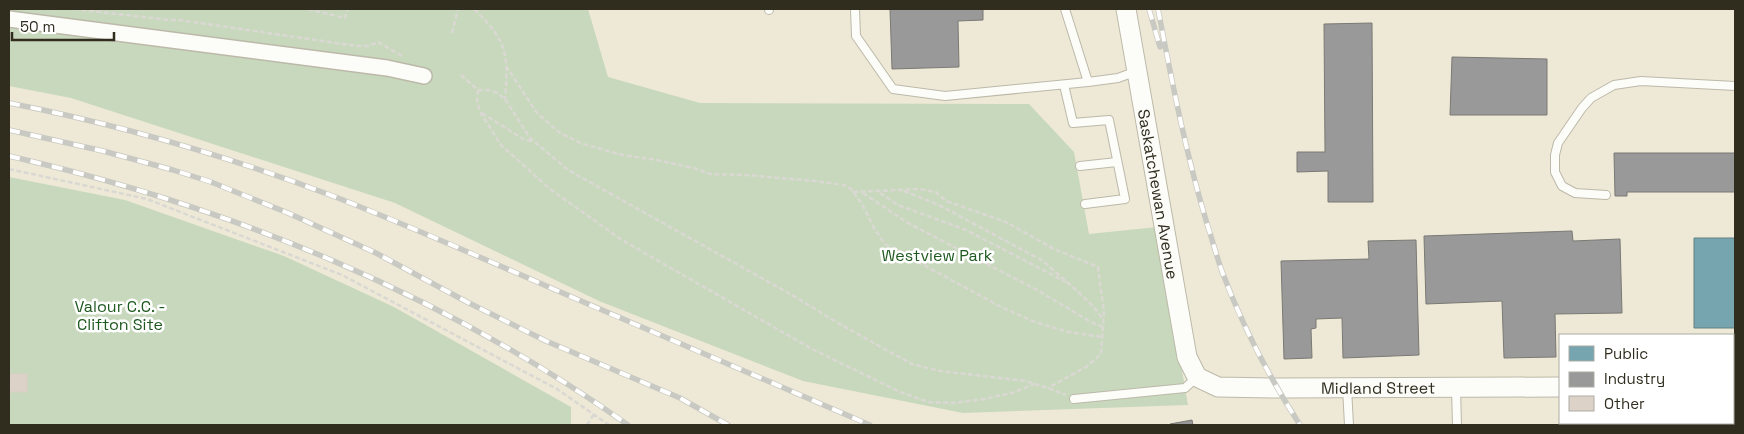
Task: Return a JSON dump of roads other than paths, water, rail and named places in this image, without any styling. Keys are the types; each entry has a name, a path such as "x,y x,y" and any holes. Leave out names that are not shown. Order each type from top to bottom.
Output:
{"street":[{"name":"Saskatchewan Avenue","path":"1126,9 1187,357 1197,377"},
{"path":"9,19 387,68 424,76"},
{"name":"Midland Street","path":"1197,377 1218,387 1559,387"}],"lane":[{"path":"855,9 856,36 893,89 945,96 1088,82 1118,78 1137,71"},
{"path":"1064,9 1088,82"},
{"path":"1606,194 1575,193 1562,186 1555,172 1555,155 1558,143 1591,98 1614,85 1641,81 1735,86"},
{"path":"1064,85 1073,123 1109,120 1125,199 1085,204"},
{"path":"1080,166 1117,162"},
{"path":"1074,399 1185,388 1197,377"},
{"path":"1347,388 1349,425"},
{"path":"1456,388 1457,425"}],"railway":[{"path":"1149,9 1160,47"},
{"path":"1158,9 1186,146 1221,268 1257,351 1300,425"},
{"path":"9,103 93,121 175,143 298,183 444,242 870,425"},
{"path":"9,130 103,151 173,170 211,182 288,213 376,253 467,302 546,341 680,398 728,425"},
{"path":"9,156 173,201 253,229 332,260 409,296 484,335 557,378 628,425"}],"park label":[{"name":"Westview Park","path":"937,255"},
{"name":"Valour C.C. - Clifton Site","path":"120,315"}]}
